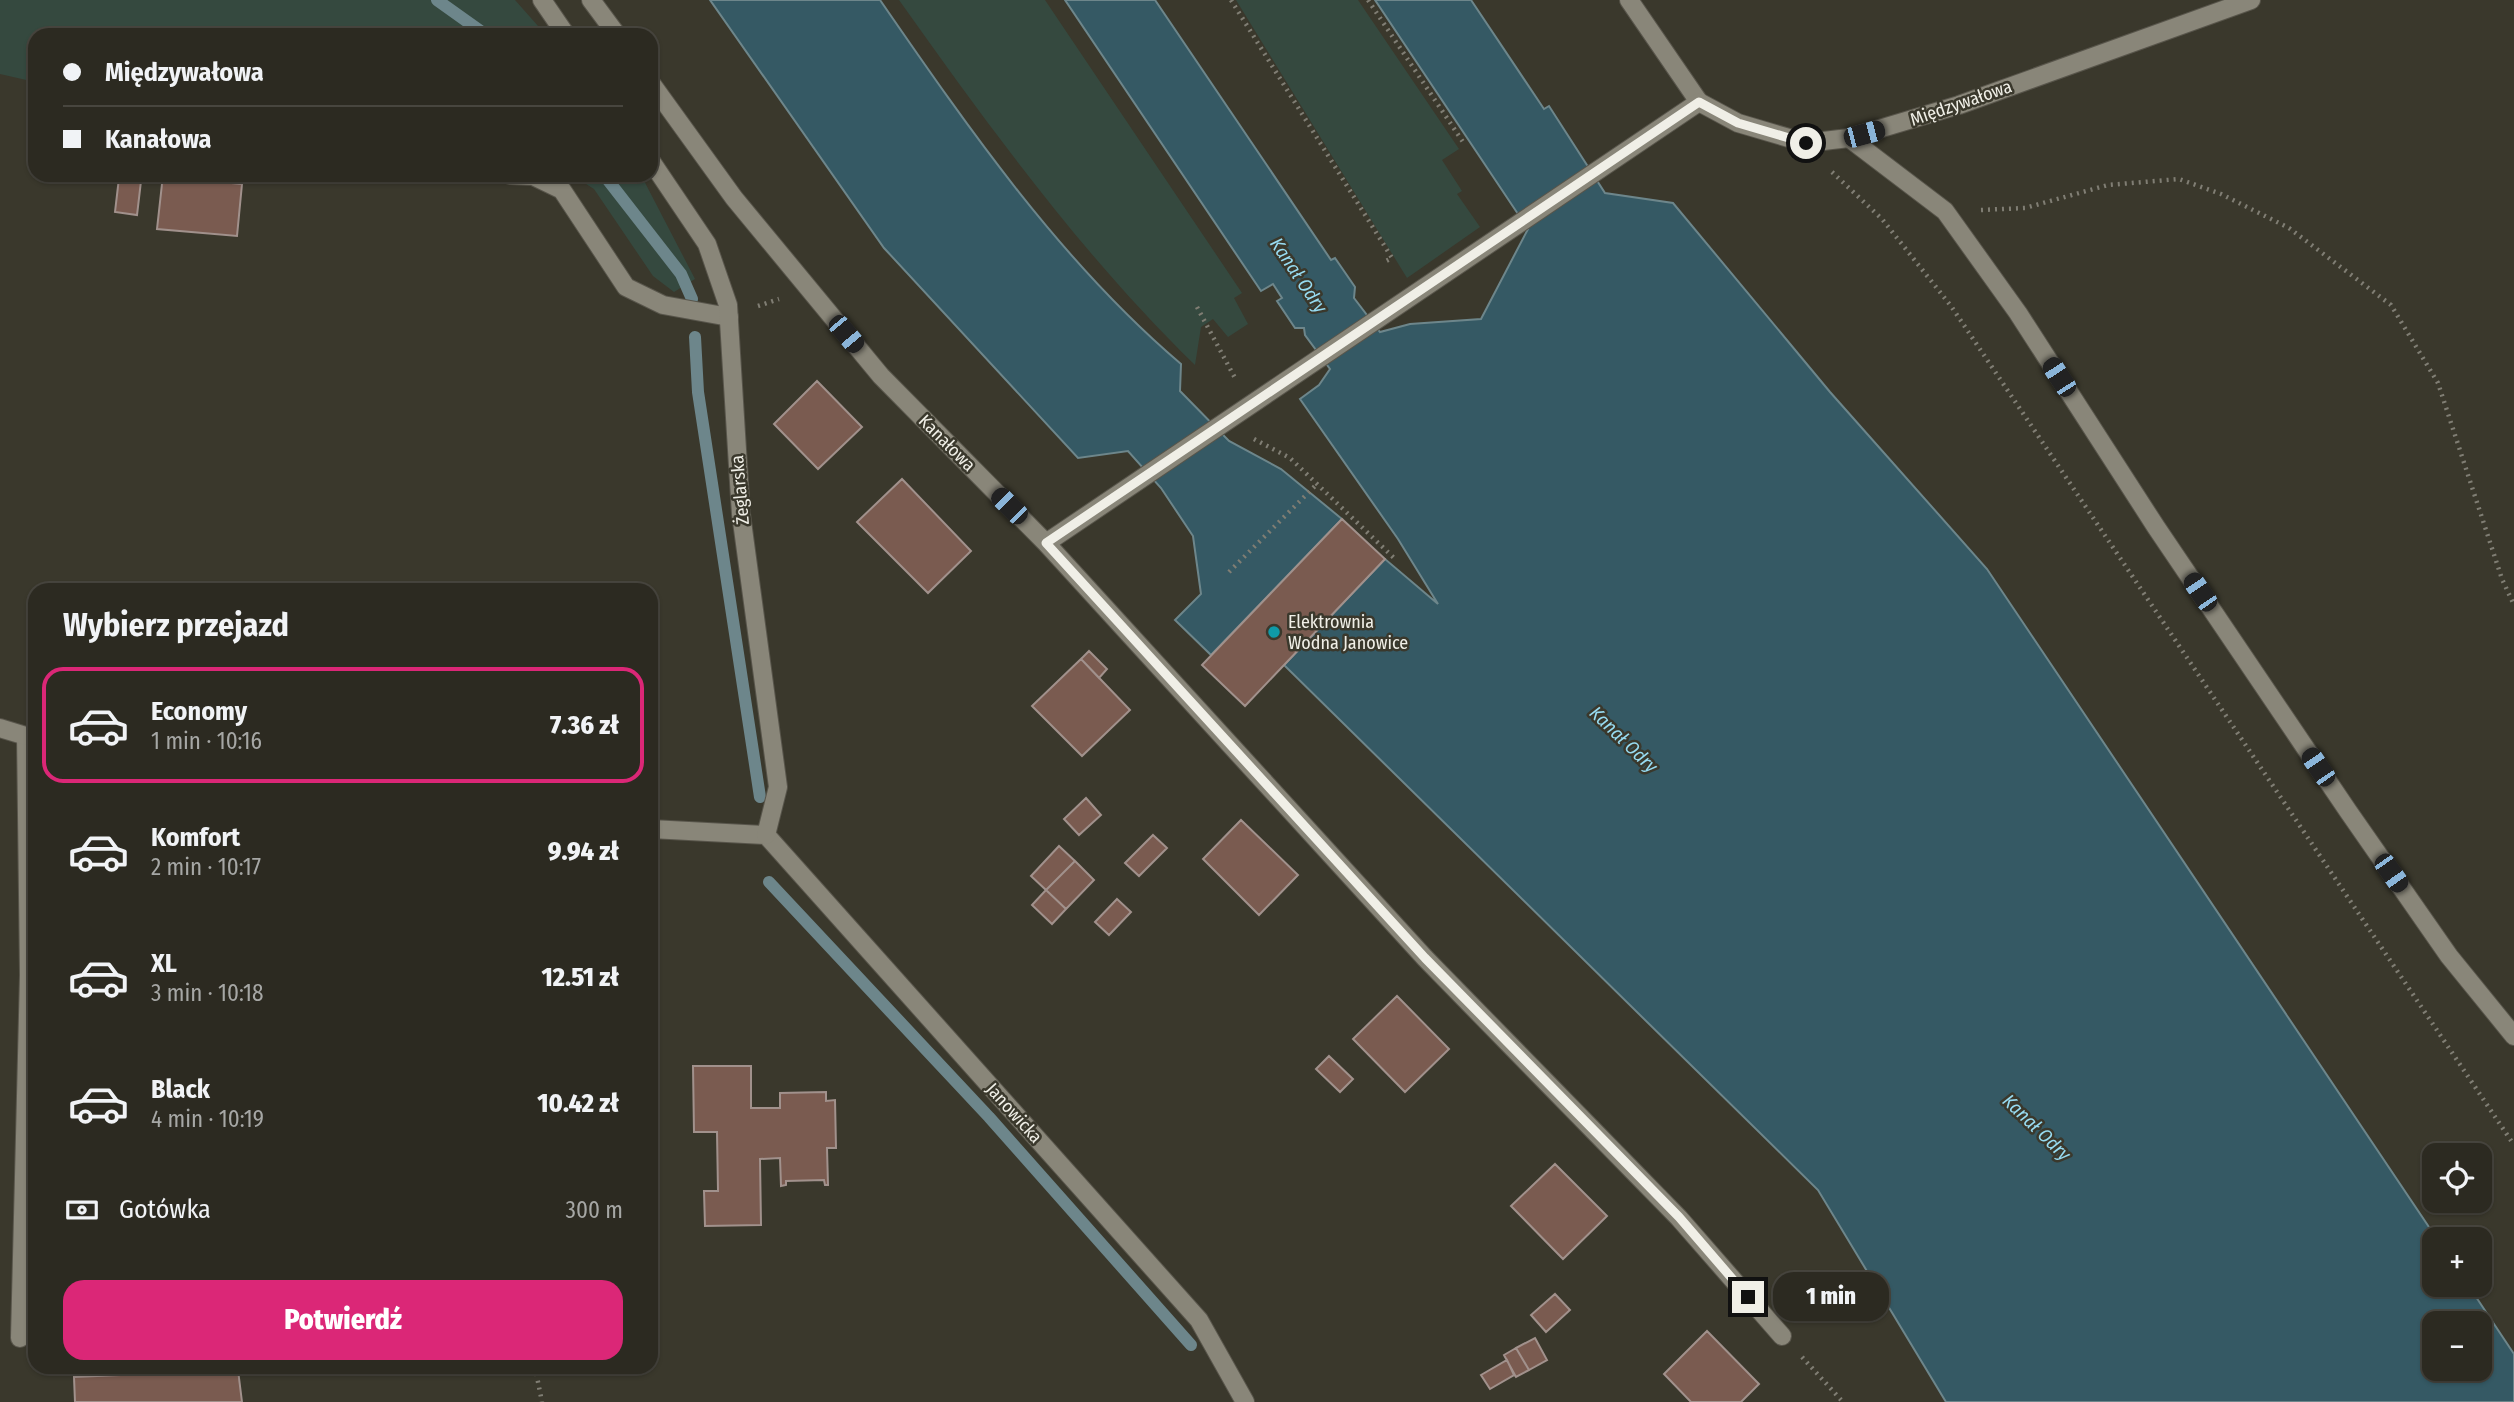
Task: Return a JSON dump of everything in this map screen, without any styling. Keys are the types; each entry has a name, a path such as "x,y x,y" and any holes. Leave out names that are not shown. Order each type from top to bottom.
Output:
{"street":[{"path":"542,0 561,28"},
{"path":"592,0 612,28"},
{"path":"1046,543 1699,102 1629,0"},
{"name":"Międzywałowa","path":"1699,102 1738,123 1806,143 1849,138 1959,105 2251,0"},
{"name":"Kanałowa","path":"658,93 734,198 881,376 1046,543 1425,958 1679,1217 1782,1336"},
{"path":"1849,138 1945,211 2018,313 2156,527 2347,811 2449,956 2514,1036"},
{"name":"Żeglarska","path":"658,171 707,244 728,305 741,514 778,787 766,835"},
{"path":"545,182 562,190 626,287 663,305 729,317"},
{"path":"0,728 28,736"},
{"path":"658,828 766,835"},
{"name":"Janowicka","path":"766,835 1199,1320 1245,1402"},
{"path":"20,1339 28,1015"}],"path":[{"path":"1231,0 1392,258 1384,262"},
{"path":"1368,0 1463,142"},
{"path":"1945,211 2025,208 2108,185 2179,179 2221,194 2289,228 2391,305 2438,383 2502,579 2514,605"},
{"path":"1866,201 1951,306 2514,1145"},
{"path":"729,317 785,297 811,291"},
{"path":"1197,307 1250,407"},
{"path":"1251,437 1290,458 1394,558"},
{"path":"1229,572 1317,484"},
{"path":"1363,538 1367,533"},
{"path":"1782,1336 1843,1402"},
{"path":"536,1374 542,1402"}],"green space":[{"path":"0,0 515,0 540,28 28,28 28,80 0,74"},
{"path":"899,0 1045,0 1242,293 1234,298 1248,324 1228,337 1213,319 1201,327 1195,365 1114,280 1076,235 1003,143"},
{"path":"1236,0 1358,0 1459,149 1442,160 1462,191 1457,194 1480,227 1407,278"},
{"path":"583,182 645,182 695,279 674,292 653,276 594,189"}],"water":[{"path":"710,0 880,0 983,145 1056,238 1137,324 1181,364 1180,391 1229,441 1281,469 1342,519 1211,655 1175,620 1201,594 1193,536 1161,488 1128,451 1078,458 884,248"},
{"name":"Kanał Odry","path":"1065,0 1155,0 1331,260 1335,258 1355,287 1354,298 1380,332 1410,324 1481,319 1528,229 1375,0 1471,0 1544,109 1549,106 1605,193 1673,203 1830,392 1987,569 2429,1227 2422,1227 2422,1297 2476,1297 2485,1311 2422,1311 2422,1381 2492,1381 2492,1321 2514,1354 2514,1402 1946,1402 1818,1190 1284,665 1385,559 1438,604 1398,539 1300,399 1319,385 1330,369 1305,335 1304,328 1295,328 1277,301 1282,298 1273,284 1261,291"}],"building":[{"path":"119,182 141,182 137,215 115,212"},
{"path":"162,182 242,184 237,236 157,229"},
{"path":"817,381 862,427 818,469 774,424"},
{"path":"902,479 971,551 928,593 857,522"},
{"name":"Elektrownia Wodna Janowice","path":"1342,519 1385,559 1245,706 1202,665"},
{"path":"1089,651 1107,669 1099,678 1081,659"},
{"path":"1081,659 1130,710 1082,756 1032,706"},
{"path":"1086,798 1101,815 1079,835 1064,819"},
{"path":"1241,820 1298,875 1259,915 1203,859"},
{"path":"1153,835 1167,848 1139,876 1125,863"},
{"path":"1059,846 1075,861 1046,890 1031,876"},
{"path":"1075,861 1094,880 1066,909 1046,890"},
{"path":"1046,890 1066,909 1052,924 1032,905"},
{"path":"1117,899 1131,912 1109,935 1095,922"},
{"path":"1397,996 1449,1049 1405,1092 1353,1039"},
{"path":"1329,1056 1353,1079 1340,1092 1316,1069"},
{"path":"693,1066 751,1066 751,1108 780,1108 780,1093 826,1092 826,1101 835,1100 836,1148 827,1148 828,1185 825,1185 824,1180 786,1181 786,1185 781,1186 780,1158 760,1159 761,1225 705,1226 704,1191 718,1191 717,1132 694,1132"},
{"path":"1555,1164 1607,1216 1563,1259 1511,1206"},
{"path":"1555,1294 1570,1310 1546,1332 1531,1315"},
{"path":"1707,1331 1759,1384 1741,1402 1691,1402 1664,1374"},
{"path":"1535,1338 1547,1360 1529,1370 1516,1348"},
{"path":"1516,1348 1529,1370 1516,1377 1504,1355"},
{"path":"1507,1360 1514,1375 1490,1389 1481,1375"},
{"path":"238,1374 242,1402 75,1402 74,1377"}],"waterway":[{"path":"437,0 476,28"},
{"path":"609,182 681,274 692,299"},
{"path":"695,337 698,392 760,797"},
{"path":"769,882 989,1117 1191,1345"}],"place":[{"name":"Elektrownia Wodna Janowice","path":"1274,632"}],"route":[{"path":"1748,1297 1679,1217 1425,958 1087,592 1046,543 1699,102 1738,123 1806,143"}]}
